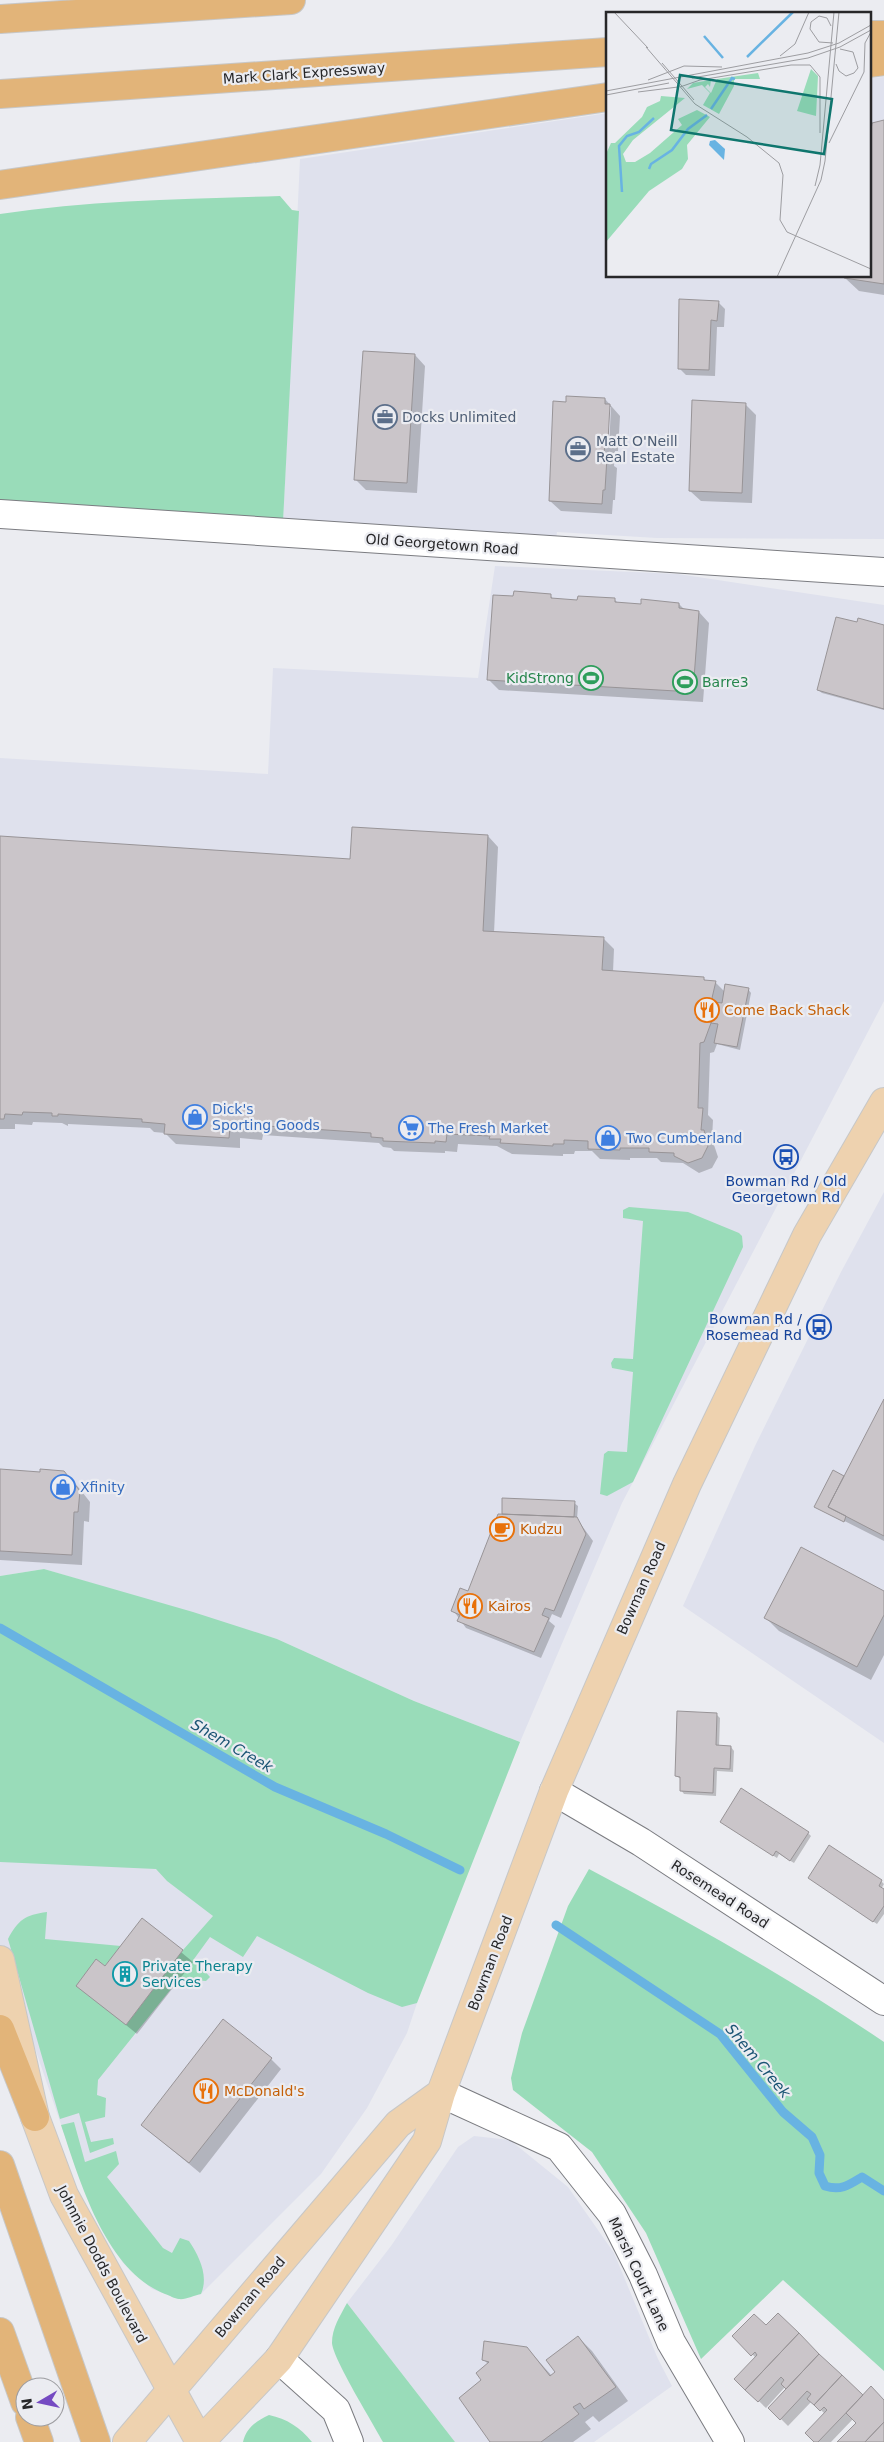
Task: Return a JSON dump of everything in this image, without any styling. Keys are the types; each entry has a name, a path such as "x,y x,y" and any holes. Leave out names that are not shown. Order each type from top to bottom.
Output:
{"highway":[{"path":"0,19 291,0"},
{"name":"Mark Clark Expressway","path":"0,94 606,52"},
{"path":"0,185 606,97"},
{"path":"0,2029 35,2117"},
{"path":"0,2165 96,2442"},
{"path":"0,2332 16,2377"}],"main road":[{"name":"Bowman Road","path":"200,2442 279,2359 427,2141 441,2093 554,1791 687,1484 807,1235 884,1102"},
{"name":"Johnnie Dodds Boulevard","path":"0,1960 35,2117 64,2196 200,2442"},
{"name":"Bowman Road","path":"127,2442 398,2124 441,2093"}],"street":[{"name":"Old Georgetown Road","path":"0,514 884,572"},
{"name":"Rosemead Road","path":"554,1791 641,1842 884,2001"},
{"name":"Marsh Court Lane","path":"441,2093 559,2147 612,2214 643,2275 671,2342 730,2442"},
{"path":"279,2359 336,2410 349,2442"}],"shaded area":[{"path":"884,77 884,539 657,538 557,532 556,539 283,522 300,159 606,113 606,278 872,278 872,78"},
{"path":"495,566 678,574 884,605 884,1001 622,1503 520,1742 414,1701 277,1639 44,1569 0,1576 0,758 268,774 273,668 478,678"},
{"path":"884,1192 884,1743 683,1606 755,1446 841,1272"},
{"path":"0,1852 157,1857 231,1908 417,2003 407,2033 367,2108 321,2174 201,2294 179,2299 152,2289 123,2263 101,2228 80,2180 0,1946"},
{"path":"474,2136 510,2140 568,2187 614,2253 658,2359 672,2386 594,2442 455,2442 347,2303 391,2246 458,2147"}],"green space":[{"path":"280,196 292,210 299,211 283,522 127,511 121,507 110,510 0,502 0,214 105,203"},
{"path":"629,1207 688,1212 739,1233 742,1236 743,1247 633,1482 607,1496 600,1494 604,1454 608,1451 627,1452 633,1372 612,1368 611,1363 614,1358 633,1359 643,1221 623,1218 623,1210"},
{"path":"44,1569 193,1612 277,1639 414,1701 520,1742 417,2003 402,2007 368,1993 257,1936 243,1957 210,1937 194,1959 210,1977 206,1981 179,1979 98,2080 97,2095 106,2098 105,2117 85,2122 91,2142 113,2138 114,2144 90,2153 79,2113 60,2119 8,1939 15,1927 23,1920 33,1915 47,1912 45,1939 121,1946 105,1966 97,1960 126,2025 183,1950 213,1916 167,1881 156,1869 0,1862 0,1576"},
{"path":"589,1869 739,1951 812,1995 884,2042 884,2371 783,2280 701,2359 646,2233 592,2152 513,2090 511,2078 522,2033 568,1906"},
{"path":"74,2122 85,2162 116,2151 119,2164 107,2177 163,2248 172,2253 180,2238 189,2241 202,2266 204,2280 201,2294 181,2299 165,2294 144,2282 126,2265 111,2245 86,2197 61,2125"},
{"path":"347,2303 455,2442 383,2442 334,2351 332,2343 333,2332"},
{"path":"269,2415 293,2424 312,2442 243,2442 244,2437 252,2426"}],"building":[{"path":"884,120 884,284 844,278 872,278 872,123"},
{"path":"679,299 719,301 717,321 711,320 709,370 678,369"},
{"name":"Docks Unlimited","path":"363,351 415,354 407,483 354,480"},
{"name":"Matt O'Neill Real Estate","path":"566,396 605,398 605,404 610,404 608,441 605,441 604,456 607,457 605,490 603,490 602,504 549,501 553,401 566,402"},
{"path":"692,400 746,403 742,493 689,491"},
{"path":"514,591 551,594 551,598 577,600 578,596 615,598 615,602 641,604 641,599 679,603 679,608 699,611 693,692 487,680 493,595 513,596"},
{"path":"836,617 857,622 858,618 884,625 884,709 817,690"},
{"path":"352,827 488,835 483,931 604,937 602,970 704,977 704,980 716,981 712,998 715,1002 711,1023 704,1042 700,1043 698,1108 703,1108 701,1130 704,1130 708,1146 702,1158 688,1163 674,1156 674,1153 649,1152 649,1148 620,1148 620,1150 588,1149 588,1141 564,1140 564,1144 553,1144 553,1146 500,1143 501,1139 489,1139 490,1136 447,1134 446,1142 383,1141 383,1138 371,1137 371,1133 252,1125 252,1130 230,1128 229,1138 164,1134 165,1124 142,1122 142,1119 58,1114 58,1116 52,1116 52,1113 23,1112 22,1115 5,1114 4,1119 0,1119 0,836 350,859"},
{"path":"725,984 749,988 737,1047 714,1043 718,1024 711,1023 715,1002 722,1003"},
{"path":"884,1399 884,1536 828,1507"},
{"path":"0,1469 40,1472 40,1469 64,1471 80,1491 78,1512 74,1512 72,1555 0,1551"},
{"path":"833,1470 844,1476 828,1507 846,1516 844,1522 814,1507"},
{"path":"502,1498 575,1501 574,1517 502,1514"},
{"path":"498,1514 577,1517 586,1534 554,1611 545,1608 542,1615 549,1618 534,1652 457,1621 460,1615 451,1611 460,1588 468,1591"},
{"path":"801,1547 884,1591 884,1615 857,1667 764,1618"},
{"path":"677,1711 717,1713 716,1745 731,1746 730,1769 714,1768 713,1793 680,1791 680,1777 675,1776"},
{"path":"741,1788 809,1832 790,1861 776,1851 773,1856 720,1822"},
{"path":"829,1845 882,1880 879,1886 884,1889 884,1906 873,1922 808,1878"},
{"name":"Private Therapy Services","path":"142,1918 183,1950 126,2025 76,1986 96,1959 105,1966"},
{"name":"McDonald's","path":"223,2019 272,2058 189,2163 141,2125"},
{"path":"778,2313 799,2333 745,2390 734,2379 757,2355 755,2352 751,2356 732,2336 754,2314 766,2325"},
{"path":"799,2333 819,2354 786,2389 781,2384 784,2380 781,2377 758,2402 745,2390"},
{"path":"578,2336 616,2387 584,2409 580,2403 573,2407 579,2414 541,2442 490,2442 459,2398 481,2380 476,2373 489,2362 482,2360 484,2341 527,2347 550,2376 555,2372 546,2360"},
{"path":"819,2354 842,2375 814,2405 807,2399 811,2394 807,2391 780,2420 768,2408"},
{"path":"842,2375 863,2395 818,2442 814,2442 805,2433 827,2410 824,2407 820,2411 814,2405"},
{"path":"871,2386 884,2400 884,2422 865,2442 837,2442 856,2423 846,2413"},
{"path":"884,2422 884,2442 865,2442"}],"waterway":[{"name":"Shem Creek","path":"0,1628 275,1787 386,1834 460,1870"},
{"name":"Shem Creek","path":"556,1925 720,2034 783,2112 812,2137 820,2155 819,2173 825,2186 836,2188 849,2185 862,2177 884,2191"}],"place":[{"name":"Docks Unlimited","path":"385,417"},
{"name":"Matt O'Neill Real Estate","path":"578,449"},
{"name":"KidStrong","path":"591,678"},
{"name":"Barre3","path":"685,682"},
{"name":"Come Back Shack","path":"707,1010"},
{"name":"Dick's Sporting Goods","path":"195,1117"},
{"name":"The Fresh Market","path":"411,1128"},
{"name":"Two Cumberland","path":"608,1138"},
{"name":"Bowman Rd / Old Georgetown Rd","path":"786,1157"},
{"name":"Bowman Rd / Rosemead Rd","path":"819,1327"},
{"name":"Xfinity","path":"63,1487"},
{"name":"Kudzu","path":"502,1529"},
{"name":"Kairos","path":"470,1606"},
{"name":"Private Therapy Services","path":"125,1974"},
{"name":"McDonald's","path":"206,2091"}]}
